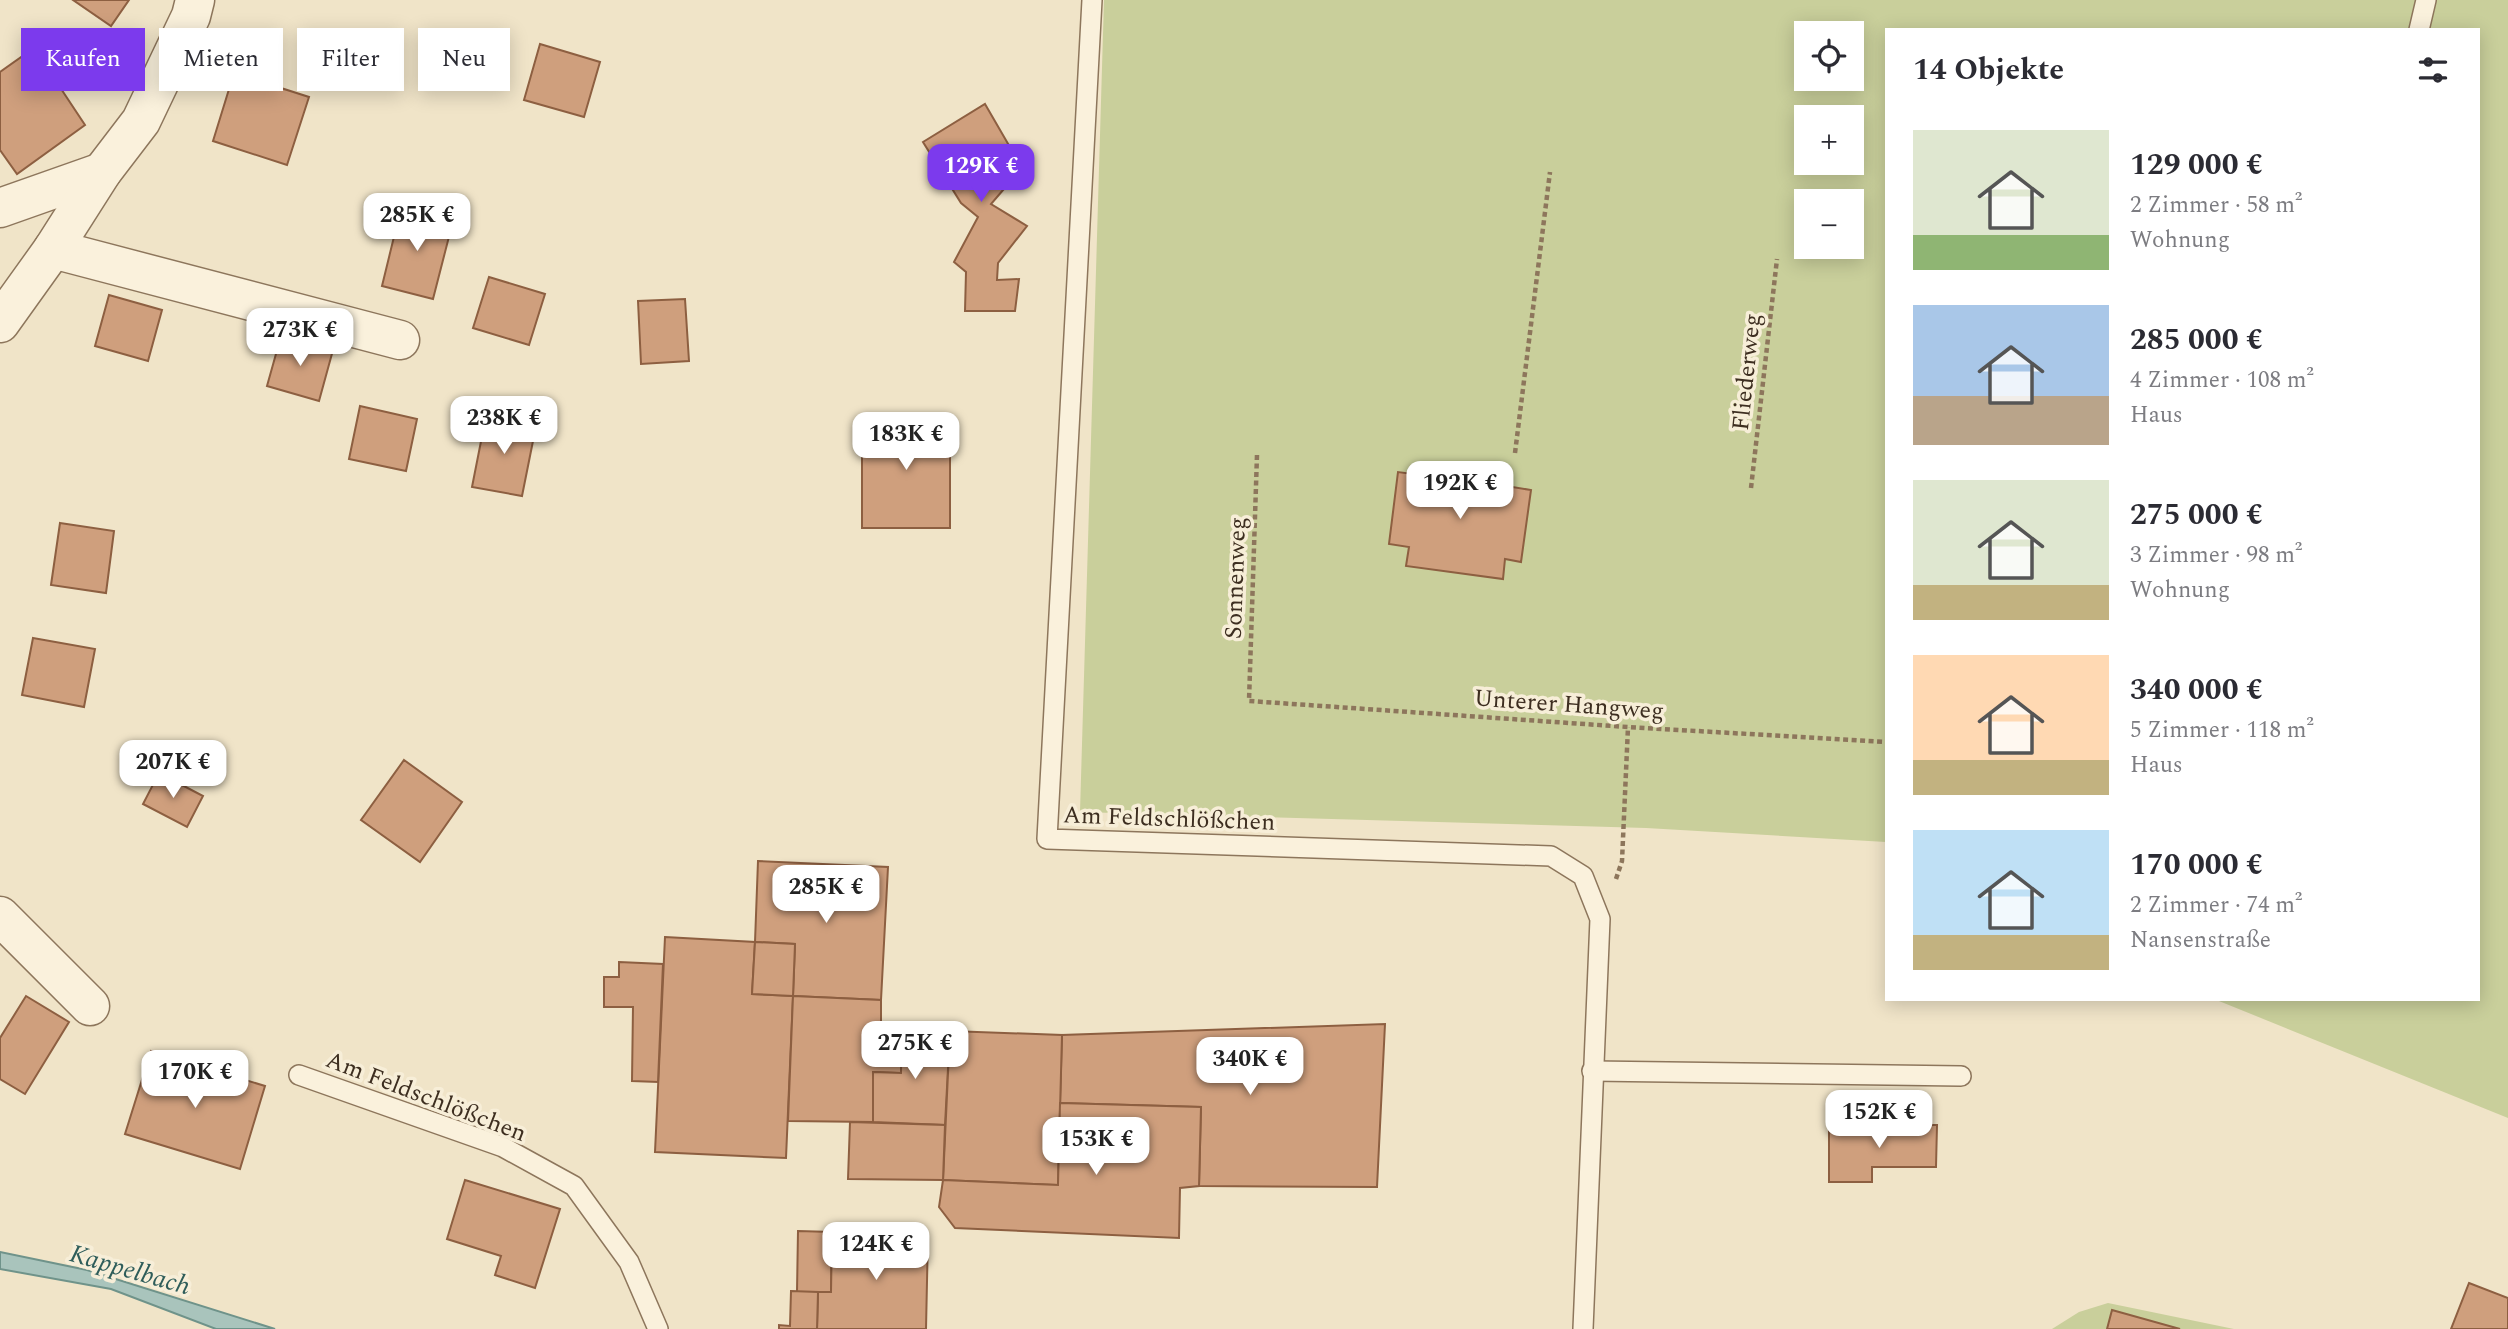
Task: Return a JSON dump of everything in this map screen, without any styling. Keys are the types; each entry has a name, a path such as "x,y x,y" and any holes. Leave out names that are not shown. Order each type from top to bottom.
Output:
{"street":[{"path":"0,323 53,249 102,172 141,121 191,16 195,0"},
{"path":"0,208 102,172"},
{"path":"53,249 400,340"},
{"path":"0,916 90,1006"}],"lane":[{"name":"Am Feldschlößchen","path":"1092,0 1047,839 1551,856 1583,876 1600,919 1583,1329"},
{"path":"2419,28 2426,0"},
{"path":"1592,1071 1961,1076"},
{"name":"Am Feldschlößchen","path":"299,1076 503,1147 574,1186 629,1262 658,1329"}],"path":[{"path":"1515,453 1550,172"},
{"name":"Fliederweg","path":"1751,488 1777,259"},
{"name":"Sonnenweg","path":"1249,701 1257,455"},
{"name":"Unterer Hangweg","path":"1249,701 1628,727 1885,741"},
{"path":"1600,919 1622,861 1628,727"}],"green space":[{"path":"1104,0 2508,0 2508,1118 2219,1001 2480,1001 2480,28 1885,28 1885,842 1646,828 1080,812"},
{"path":"2108,1303 2234,1329 2052,1329 2079,1312"}],"water":[{"path":"0,1252 87,1270 275,1329 216,1329 111,1289 0,1269"}],"building":[{"path":"73,0 129,0 111,26"},
{"path":"540,44 600,62 584,117 524,100"},
{"path":"21,57 21,91 62,91 85,125 17,174 0,150 0,72"},
{"path":"283,89 309,97 287,165 213,141 228,91 283,91"},
{"path":"985,104 1022,168 991,204 1027,226 998,263 997,280 1019,279 1015,311 965,311 966,272 954,262 978,217 961,203 923,142"},
{"path":"401,208 453,221 433,299 382,286"},
{"path":"489,277 545,294 529,345 473,328"},
{"path":"109,295 162,310 148,361 95,346"},
{"path":"685,299 689,361 641,364 638,301"},
{"path":"281,336 333,350 319,401 267,386"},
{"path":"360,406 417,419 406,471 349,459"},
{"path":"486,416 536,426 522,496 472,487"},
{"path":"862,416 950,417 950,528 862,528"},
{"path":"1453,464 1502,471 1500,485 1531,490 1521,562 1505,559 1503,579 1406,566 1409,547 1389,544 1398,472 1451,479"},
{"path":"60,523 114,531 106,593 51,585"},
{"path":"33,638 95,649 84,707 22,695"},
{"path":"404,760 462,802 420,862 361,820"},
{"path":"159,773 203,796 187,827 143,804"},
{"path":"758,861 888,867 881,1000 793,996 795,944 755,942"},
{"path":"665,937 755,942 752,994 793,996 786,1158 655,1152"},
{"path":"755,942 795,944 793,996 752,994"},
{"path":"619,962 663,964 658,1082 632,1081 633,1007 604,1007 604,977 619,977"},
{"path":"26,996 69,1022 25,1094 0,1079 0,1038"},
{"path":"793,996 881,1000 881,1028 902,1028 901,1073 873,1072 873,1122 788,1121"},
{"path":"1385,1024 1377,1187 1199,1186 1201,1107 1060,1103 1062,1035"},
{"path":"902,1028 950,1031 945,1125 873,1122 873,1072 901,1073"},
{"path":"950,1031 1062,1035 1058,1185 943,1180"},
{"path":"151,1051 265,1086 240,1169 125,1134"},
{"path":"1060,1103 1201,1107 1199,1186 1180,1188 1179,1238 955,1228 939,1207 943,1180 1058,1185"},
{"path":"850,1122 945,1125 943,1180 848,1179"},
{"path":"1829,1125 1937,1125 1936,1167 1872,1167 1872,1182 1829,1182"},
{"path":"465,1180 560,1209 535,1288 495,1275 501,1256 447,1239"},
{"path":"798,1231 832,1232 831,1292 797,1292"},
{"path":"832,1232 928,1234 926,1329 817,1329 818,1292 831,1292"},
{"path":"2469,1283 2508,1298 2508,1329 2451,1329"},
{"path":"791,1291 818,1292 817,1329 779,1329 779,1325 790,1326"},
{"path":"2112,1310 2180,1329 2107,1329"}],"water label":[{"name":"Kappelbach","path":"130,1270"}]}
